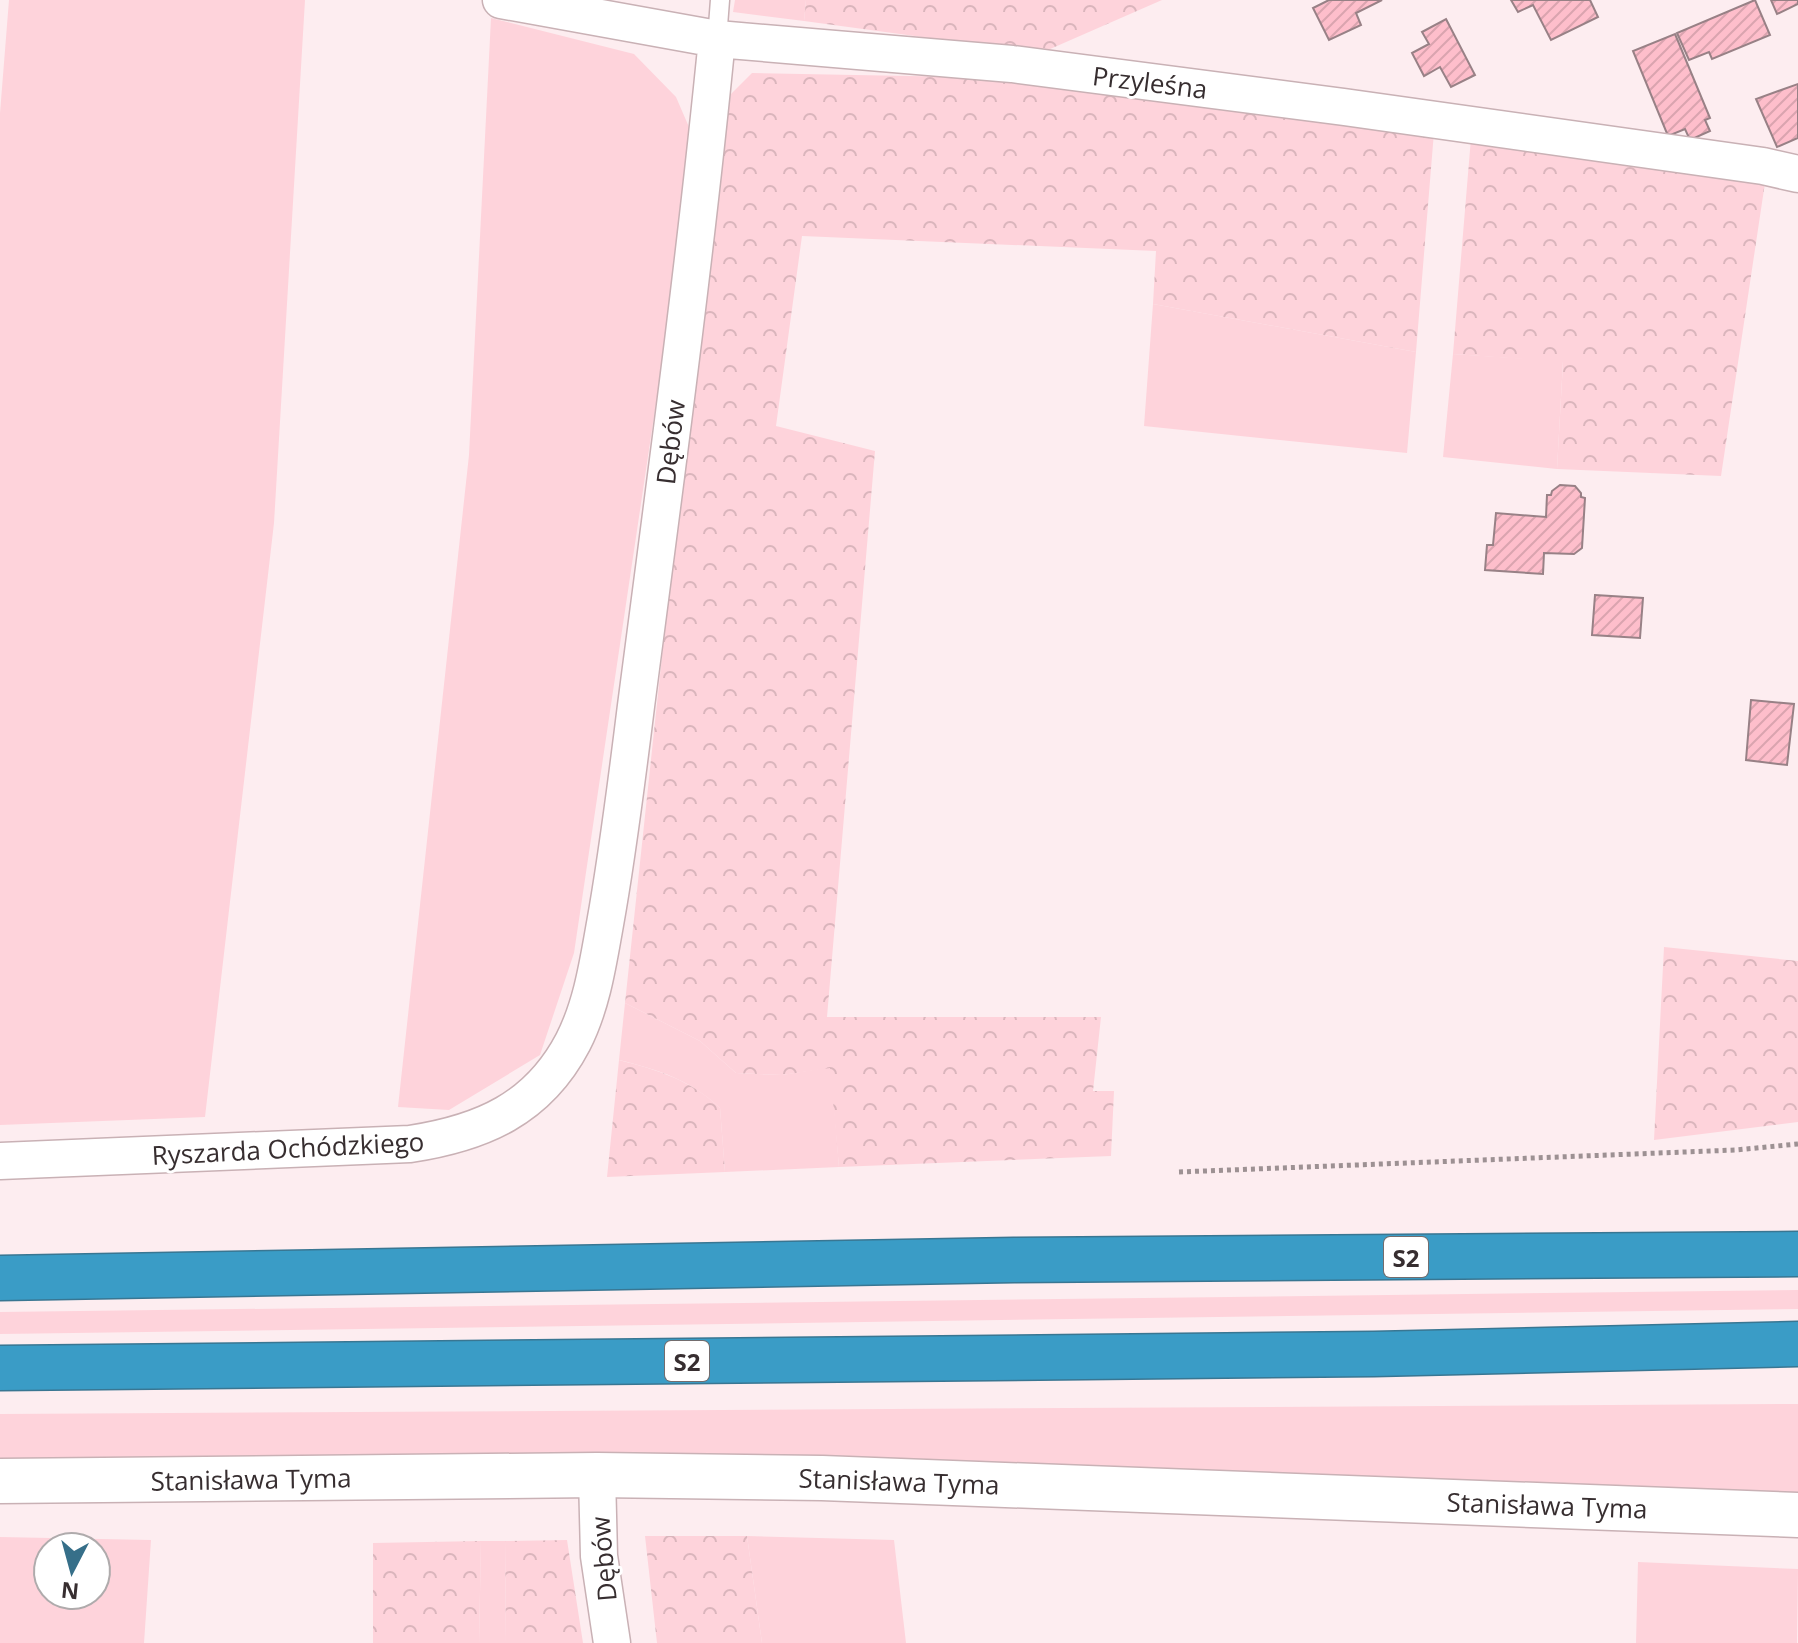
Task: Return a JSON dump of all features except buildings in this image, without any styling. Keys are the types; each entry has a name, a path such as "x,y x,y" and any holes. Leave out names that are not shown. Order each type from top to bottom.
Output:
{"highway":[{"name":"S2","path":"0,1278 1014,1260 1798,1254"},
{"name":"S2","path":"0,1368 1374,1354 1798,1344"}],"street":[{"name":"Przyleśna","path":"501,0 717,39 1012,64 1344,107 1763,166 1798,174"},
{"name":"Dębów","path":"619,844 703,182 717,39"},
{"name":"Ryszarda Ochódzkiego","path":"0,1161 410,1144 475,1130 507,1114 534,1095 555,1072 574,1040 587,1007 596,970 619,844"},
{"name":"Dębów","path":"597,1475 599,1556 612,1643"},
{"name":"Stanisława Tyma","path":"0,1481 597,1475 822,1478 1798,1515"}],"lane":[{"path":"717,39 720,0"}],"path":[{"path":"1179,1172 1735,1150 1798,1144"}],"green space":[{"path":"9,0 305,0 274,523 205,1117 0,1125 0,113"},
{"path":"735,0 806,0 804,21 733,12"},
{"path":"806,0 1162,0 1041,53 804,21"},
{"path":"491,18 634,54 676,97 695,141 574,953 540,1055 449,1110 398,1107 469,455"},
{"path":"752,73 1016,78 1434,132 1416,352 1153,304 1156,251 802,236 776,426 875,451 827,1017 1101,1017 1093,1091 1114,1091 1111,1156 839,1167 830,1068 782,1075 736,1073 700,1041 625,1003 721,104"},
{"path":"1471,138 1766,176 1721,476 1557,469 1563,362 1453,354"},
{"path":"1153,304 1416,352 1407,453 1144,426"},
{"path":"1453,354 1563,361 1557,469 1443,457"},
{"path":"1664,947 1798,961 1798,1122 1654,1140"},
{"path":"625,1003 700,1041 736,1073 782,1075 831,1067 839,1167 725,1172 720,1108 673,1077 619,1060"},
{"path":"619,1060 673,1077 720,1108 725,1172 607,1177"},
{"path":"1798,1290 1798,1309 0,1334 0,1312"},
{"path":"1798,1404 1798,1497 0,1467 0,1414"},
{"path":"645,1536 747,1536 762,1643 657,1643"},
{"path":"747,1536 894,1540 906,1643 762,1643"},
{"path":"0,1537 32,1538 32,1611 112,1611 112,1539 151,1540 144,1643 0,1643"},
{"path":"567,1540 583,1643 506,1643 505,1541"},
{"path":"481,1541 505,1541 506,1643 479,1643"},
{"path":"481,1541 479,1643 373,1643 373,1543"},
{"path":"1638,1562 1798,1569 1797,1643 1636,1643"}]}
